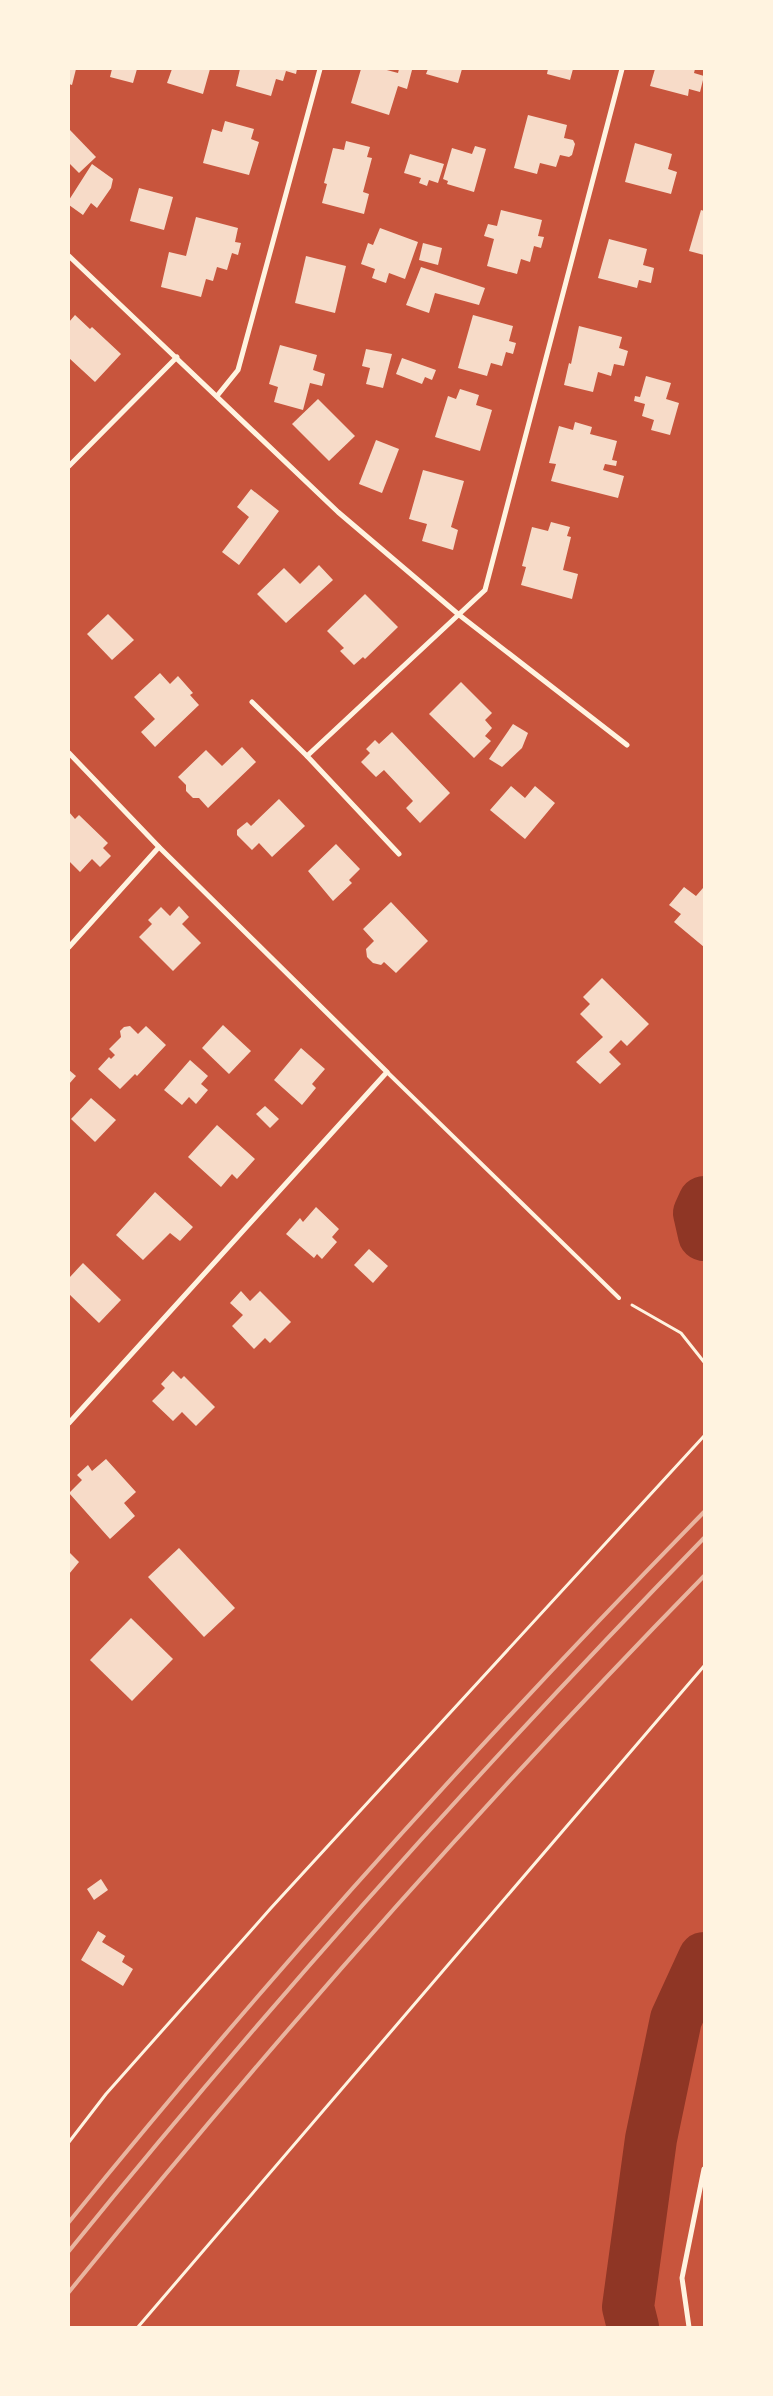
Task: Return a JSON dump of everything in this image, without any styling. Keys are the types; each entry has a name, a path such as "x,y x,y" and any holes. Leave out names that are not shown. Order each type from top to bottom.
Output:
{"street":[{"path":"217,396 238,370 320,69"},
{"path":"307,756 485,590 622,69"},
{"path":"69,256 338,512 458,614 627,745"},
{"path":"69,466 177,357"},
{"path":"252,702 307,756 399,854"},
{"path":"69,753 159,847 387,1072 69,1423"},
{"path":"69,947 159,847"},
{"path":"689,2327 682,2278 704,2169"}],"lane":[{"path":"387,1072 618,1298"}],"path":[{"path":"618,1298 681,1333 704,1362"},
{"path":"69,2142 106,2094 271,1908 704,1436"},
{"path":"138,2327 704,1666"}],"building":[{"path":"69,69 76,69 72,85 69,84"},
{"path":"112,69 137,69 133,83 110,77"},
{"path":"172,69 210,69 203,94 167,83"},
{"path":"240,69 297,69 296,74 286,71 283,81 276,79 271,96 236,86"},
{"path":"361,69 383,69 398,73 399,69 412,70 407,89 398,86 389,115 351,103"},
{"path":"428,69 462,69 458,83 426,74"},
{"path":"548,69 573,69 570,80 547,74"},
{"path":"655,69 695,69 694,73 704,76 700,92 689,89 688,96 650,86"},
{"path":"528,115 567,125 564,138 573,140 575,144 572,155 569,157 560,155 556,167 540,163 537,174 514,168"},
{"path":"225,121 254,129 251,139 259,142 249,175 203,163 212,129 222,132"},
{"path":"69,129 96,157 79,173 69,163"},
{"path":"346,141 370,147 367,157 372,158 363,192 369,194 364,214 322,203 327,184 324,183 333,148 344,150"},
{"path":"635,143 672,154 668,169 677,172 671,194 625,182"},
{"path":"475,146 486,149 474,192 447,184 448,181 443,179 452,148 472,154"},
{"path":"410,154 444,164 438,183 429,180 427,186 419,183 421,178 404,173"},
{"path":"92,164 113,179 111,188 97,208 91,203 83,215 69,205 69,200"},
{"path":"139,188 173,197 164,230 130,221"},
{"path":"501,210 542,220 538,236 544,237 541,248 534,246 530,262 521,259 517,274 487,266 494,239 484,236 488,224 497,226"},
{"path":"701,210 704,211 704,255 689,251"},
{"path":"196,217 238,228 235,242 241,243 238,255 232,253 227,270 217,267 213,281 206,279 201,297 161,287 169,252 186,256"},
{"path":"380,228 418,242 405,279 389,273 386,283 372,278 375,269 361,264 368,243 373,245"},
{"path":"609,239 647,249 643,265 654,268 651,283 639,280 637,288 598,278"},
{"path":"423,243 442,248 438,265 419,260"},
{"path":"306,256 346,266 335,313 295,303"},
{"path":"421,267 485,288 479,305 435,293 429,313 406,305"},
{"path":"75,315 90,329 92,327 121,354 95,382 69,358 69,322"},
{"path":"473,315 513,326 509,341 516,343 513,354 506,352 502,366 491,363 487,376 458,368"},
{"path":"579,326 622,337 619,348 628,351 624,366 614,364 611,376 598,372 593,392 564,385 569,363 571,364"},
{"path":"280,345 317,355 313,370 325,374 322,386 310,383 303,410 274,402 278,387 269,384"},
{"path":"366,349 392,354 383,388 366,384 370,368 362,366"},
{"path":"402,358 436,370 432,380 425,377 422,384 396,374"},
{"path":"646,376 671,383 666,399 679,403 670,435 651,430 654,420 642,416 645,404 634,401 635,396 640,397"},
{"path":"460,389 479,395 476,405 492,410 480,451 435,437 448,396 456,399"},
{"path":"318,399 355,436 329,461 292,424"},
{"path":"575,422 592,427 590,434 617,441 612,460 617,461 616,466 605,464 603,470 624,476 618,498 551,481 556,464 549,463 559,426 573,430"},
{"path":"376,440 399,449 382,493 359,484"},
{"path":"423,470 464,481 451,527 458,530 453,550 422,541 427,524 409,519"},
{"path":"251,489 279,511 239,565 222,552 249,517 237,507"},
{"path":"551,522 570,527 567,536 571,537 563,570 578,574 572,599 521,585 526,567 522,566 532,527 548,531"},
{"path":"319,565 333,580 286,623 257,594 284,568 300,584"},
{"path":"365,594 398,627 365,659 363,657 354,665 340,651 344,648 327,631"},
{"path":"108,614 134,640 112,660 87,634"},
{"path":"160,673 170,684 178,676 193,693 190,695 199,705 155,747 141,732 155,719 134,697"},
{"path":"461,682 492,713 485,720 492,728 485,736 491,741 474,758 429,714"},
{"path":"513,724 528,733 522,748 502,767 489,759"},
{"path":"392,732 450,793 420,823 406,808 413,801 384,770 376,777 361,762 370,753 366,749 375,740 379,744"},
{"path":"242,747 256,762 208,808 199,798 193,798 186,791 186,785 178,777 206,750 222,766"},
{"path":"511,786 525,798 535,786 555,803 525,839 490,810"},
{"path":"279,799 305,826 272,857 259,843 252,850 237,835 237,830 247,822 251,826"},
{"path":"69,812 75,819 79,815 108,843 103,848 111,856 100,867 92,859 80,872 69,861"},
{"path":"336,844 360,869 349,880 352,883 333,901 308,871"},
{"path":"684,887 696,896 704,889 704,947 674,922 681,914 669,905"},
{"path":"391,902 428,941 396,973 384,962 381,965 373,963 367,957 366,949 374,941 363,929"},
{"path":"179,906 189,917 182,924 201,943 173,971 139,937 152,924 148,920 161,907 170,916"},
{"path":"602,978 649,1024 627,1046 621,1040 609,1052 621,1064 600,1084 576,1062 603,1037 580,1014 590,1004 583,997"},
{"path":"223,1025 251,1051 229,1074 202,1048"},
{"path":"130,1026 138,1034 146,1026 166,1045 137,1076 135,1074 120,1089 98,1069 109,1057 111,1059 115,1055 109,1049 121,1037 120,1031 124,1027"},
{"path":"301,1048 325,1069 312,1084 316,1088 302,1105 274,1080"},
{"path":"190,1060 208,1076 201,1084 208,1090 196,1104 189,1097 182,1105 164,1090"},
{"path":"69,1070 76,1076 69,1084"},
{"path":"91,1098 116,1120 95,1142 71,1119"},
{"path":"265,1106 279,1119 270,1128 256,1114"},
{"path":"217,1125 255,1159 237,1179 232,1174 221,1187 188,1157"},
{"path":"155,1192 193,1227 180,1241 170,1233 143,1260 116,1235"},
{"path":"316,1207 339,1229 332,1237 337,1242 322,1259 317,1254 314,1258 286,1234 300,1218 303,1222"},
{"path":"369,1249 388,1266 373,1283 354,1265"},
{"path":"83,1263 121,1300 99,1323 69,1294 69,1278"},
{"path":"241,1291 250,1301 260,1291 291,1322 270,1343 265,1338 254,1349 232,1326 243,1315 230,1303"},
{"path":"173,1371 181,1379 184,1376 215,1407 196,1426 182,1412 173,1421 152,1401 165,1388 161,1384"},
{"path":"106,1459 136,1492 124,1503 135,1516 110,1539 69,1493 82,1480 77,1475 88,1465 92,1471"},
{"path":"179,1548 235,1608 204,1637 148,1577"},
{"path":"69,1552 79,1562 69,1574"},
{"path":"131,1618 173,1659 132,1701 90,1660"},
{"path":"101,1879 108,1890 94,1900 87,1889"},
{"path":"98,1931 106,1936 102,1942 125,1956 122,1962 133,1969 123,1986 81,1960"}],"waterway":[{"path":"704,1202 699,1213 704,1235"},
{"path":"633,2327 628,2307 651,2139 676,2019 704,1958"}],"railway":[{"path":"69,2222 221,2039 378,1860 539,1684 704,1512"},
{"path":"69,2251 222,2067 379,1887 539,1711 704,1538"},
{"path":"69,2292 145,2199 378,1926 539,1749 704,1576"}]}
